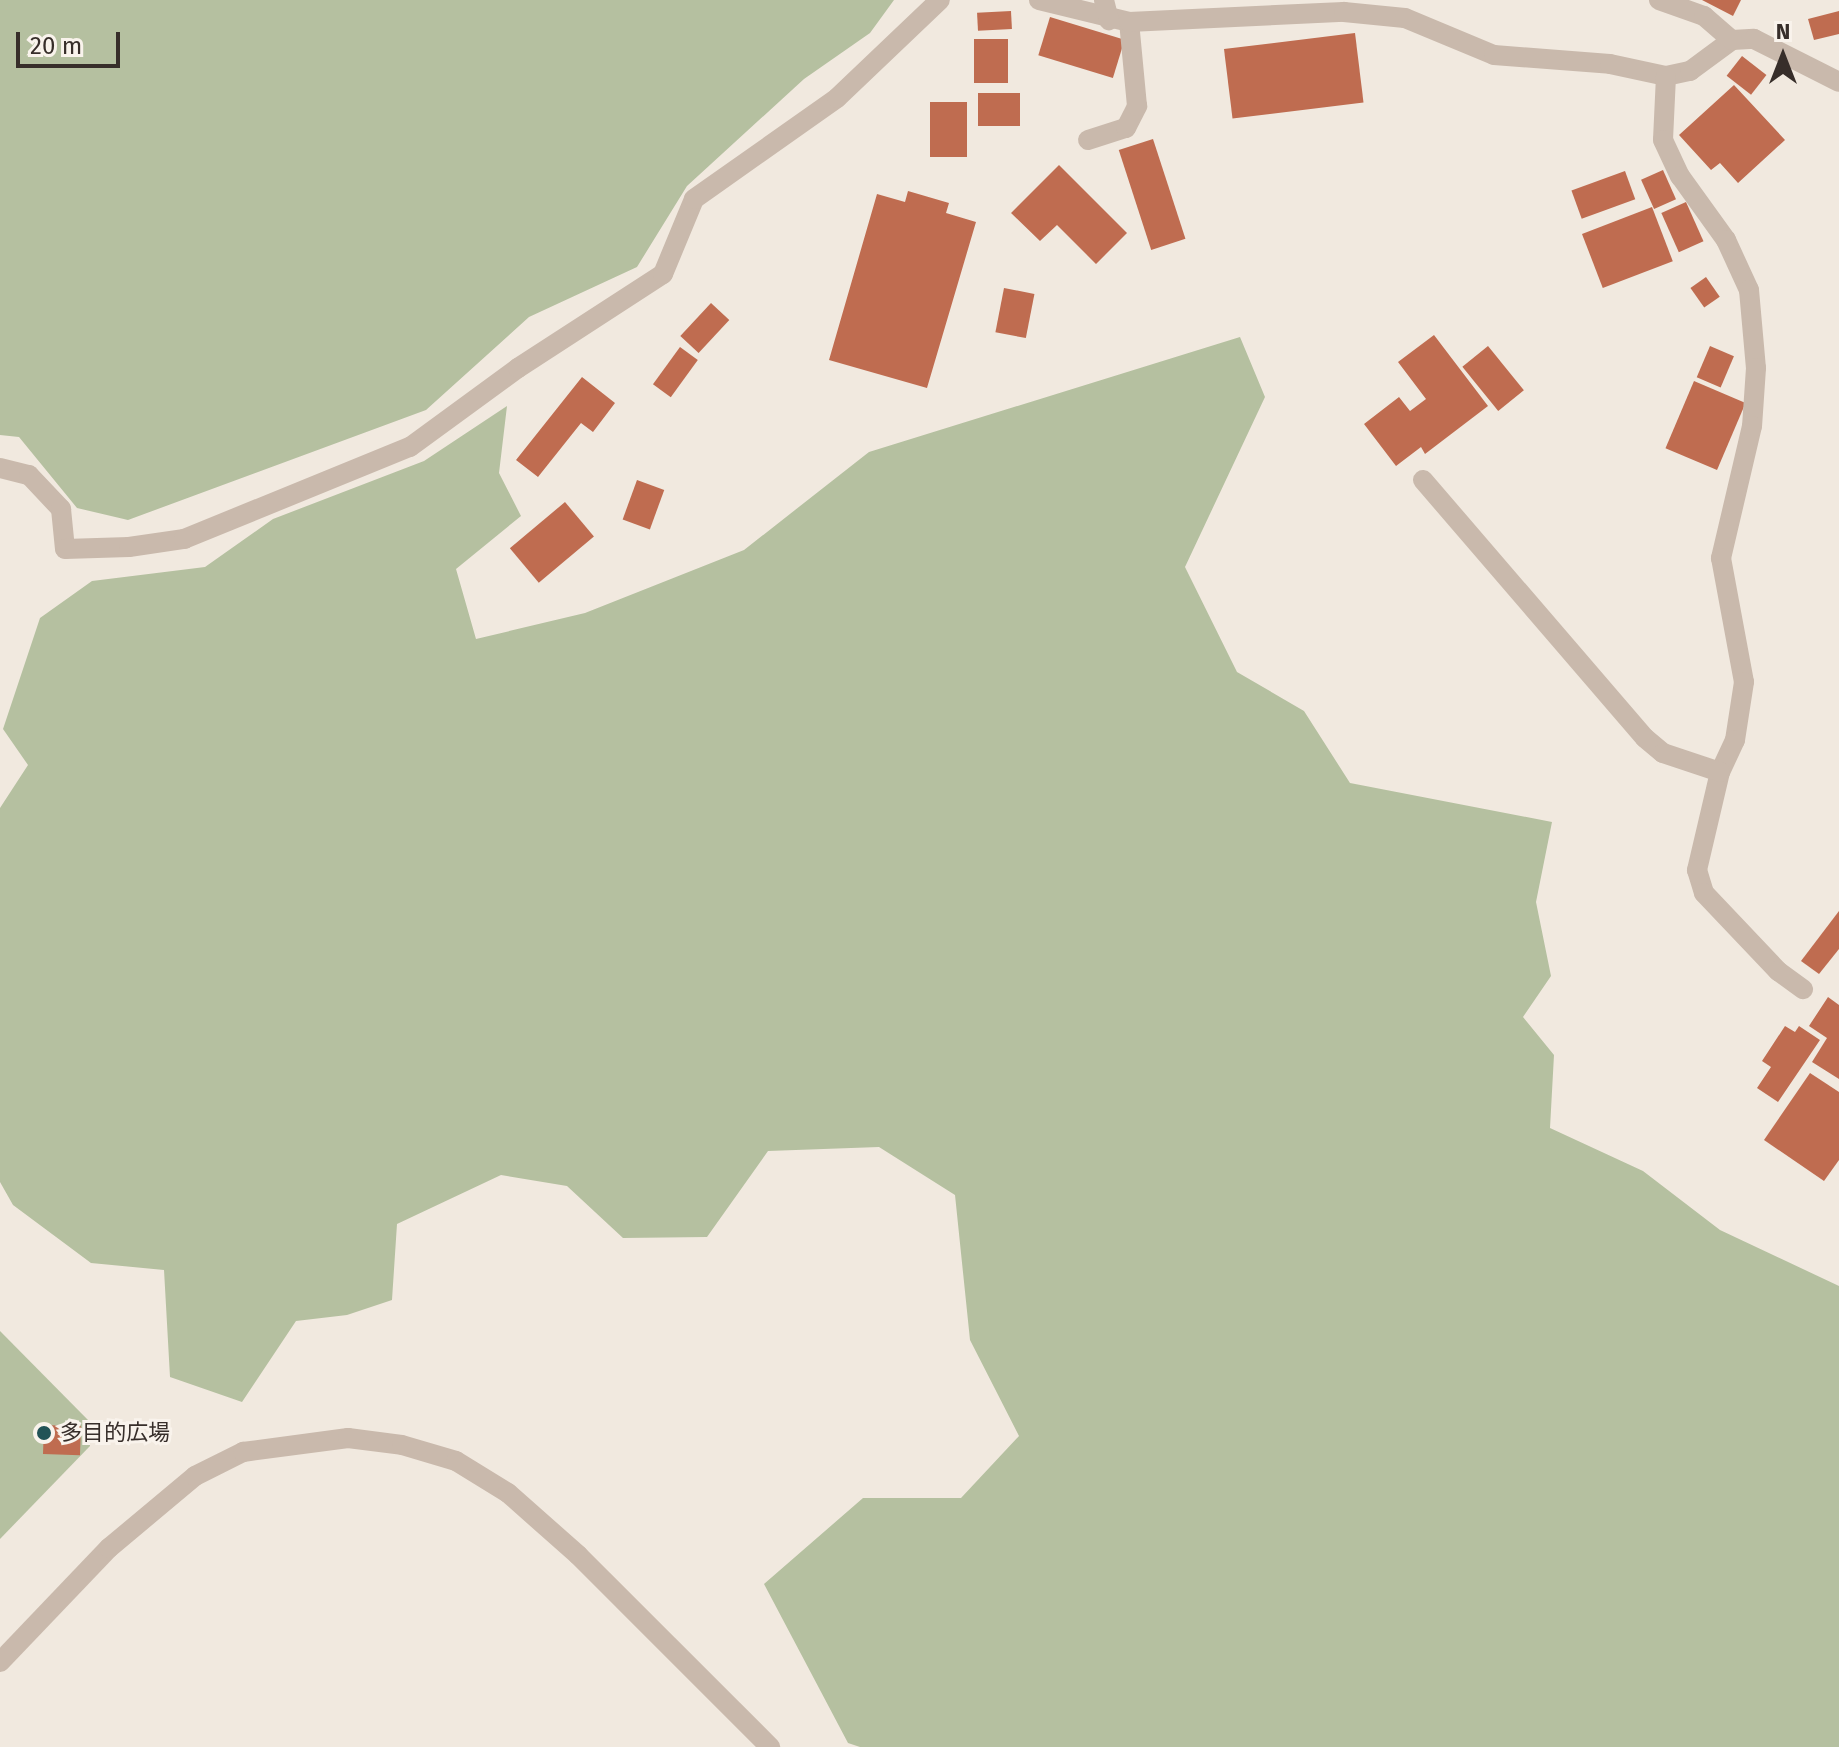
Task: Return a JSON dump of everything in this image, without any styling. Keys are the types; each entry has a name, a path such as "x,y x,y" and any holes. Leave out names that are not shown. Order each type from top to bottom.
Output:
{"street":[{"path":"0,468 29,475 61,509 65,549 129,547 184,539 410,447 518,368 578,334 663,274 694,199 837,98 940,0"},
{"path":"1039,0 1114,14 1344,12 1405,18 1494,55 1610,64 1666,76 1690,71 1732,40 1754,39 1839,82"},
{"path":"1659,0 1704,16 1732,40"},
{"path":"1088,140 1126,128 1137,106 1114,14"},
{"path":"1666,76 1663,140 1680,176 1726,240 1749,290 1755,353 1752,426 1721,558 1744,682 1735,740 1720,772 1699,854 1704,893 1778,971 1803,989"},
{"path":"1423,480 1645,738 1663,753 1720,772"},
{"path":"0,1662 109,1548 195,1476 243,1452 348,1438 402,1445 456,1461 508,1493 578,1555 770,1747"}],"green space":[{"path":"0,0 894,0 870,33 804,79 687,186 637,267 529,317 426,410 128,520 77,508 19,437 0,435"},
{"path":"1240,337 1265,397 1185,567 1237,672 1304,711 1350,783 1552,822 1536,902 1551,976 1523,1017 1554,1055 1550,1128 1643,1171 1720,1230 1839,1286 1839,1747 860,1747 848,1743 764,1584 863,1498 961,1498 1019,1436 970,1340 955,1195 879,1147 768,1151 707,1237 623,1238 567,1186 501,1175 397,1224 392,1300 347,1315 296,1321 242,1402 170,1377 164,1270 91,1263 13,1205 0,1182 0,808 28,765 3,729 40,618 92,581 205,567 273,519 424,461 507,406 499,473 521,516 456,569 476,639 585,613 744,550 869,452"},
{"name":"多目的広場","path":"0,1331 88,1420 90,1446 0,1539"}],"building":[{"path":"1702,0 1741,0 1733,16"},
{"path":"1011,11 1012,29 978,31 977,13"},
{"path":"1839,11 1839,34 1814,40 1808,19"},
{"path":"1050,17 1125,40 1113,78 1038,55"},
{"path":"1355,33 1364,102 1233,119 1224,49"},
{"path":"974,39 1008,39 1008,83 974,83"},
{"path":"1742,56 1766,75 1751,95 1727,76"},
{"path":"1734,85 1785,140 1738,183 1720,163 1711,170 1679,135"},
{"path":"978,93 1020,93 1020,126 978,126"},
{"path":"930,102 967,102 967,157 930,157"},
{"path":"1153,139 1185,239 1151,250 1119,150"},
{"path":"1059,165 1127,233 1096,264 1057,225 1040,241 1011,213"},
{"path":"1663,170 1676,199 1654,209 1641,180"},
{"path":"1625,171 1635,199 1582,219 1571,190"},
{"path":"908,191 949,203 946,213 976,222 927,388 829,360 877,194 905,202"},
{"path":"1686,202 1703,241 1679,252 1661,213"},
{"path":"1652,207 1673,261 1603,288 1582,234"},
{"path":"1706,277 1720,297 1704,308 1690,288"},
{"path":"1004,288 1034,294 1026,338 995,332"},
{"path":"711,303 729,320 699,353 680,336"},
{"path":"1434,335 1488,406 1425,454 1421,447 1396,466 1364,424 1399,397 1410,411 1426,399 1398,362"},
{"path":"1488,346 1524,390 1498,411 1462,367"},
{"path":"1710,346 1734,356 1721,387 1697,377"},
{"path":"680,347 698,360 671,397 653,384"},
{"path":"582,377 615,403 593,432 581,423 538,477 516,460"},
{"path":"1694,381 1746,403 1717,470 1665,448"},
{"path":"637,480 664,490 650,529 623,519"},
{"path":"565,502 594,536 539,583 510,548"},
{"path":"1839,911 1839,949 1819,974 1801,961"},
{"path":"1828,997 1839,1005 1839,1079 1812,1062 1827,1038 1809,1026"},
{"path":"1785,1026 1795,1032 1799,1026 1820,1040 1778,1102 1757,1088 1771,1067 1762,1061"},
{"path":"1810,1073 1839,1092 1839,1160 1824,1181 1764,1140"},
{"path":"44,1425 81,1426 80,1455 43,1454"}],"place":[{"name":"多目的広場","path":"44,1433"}]}
